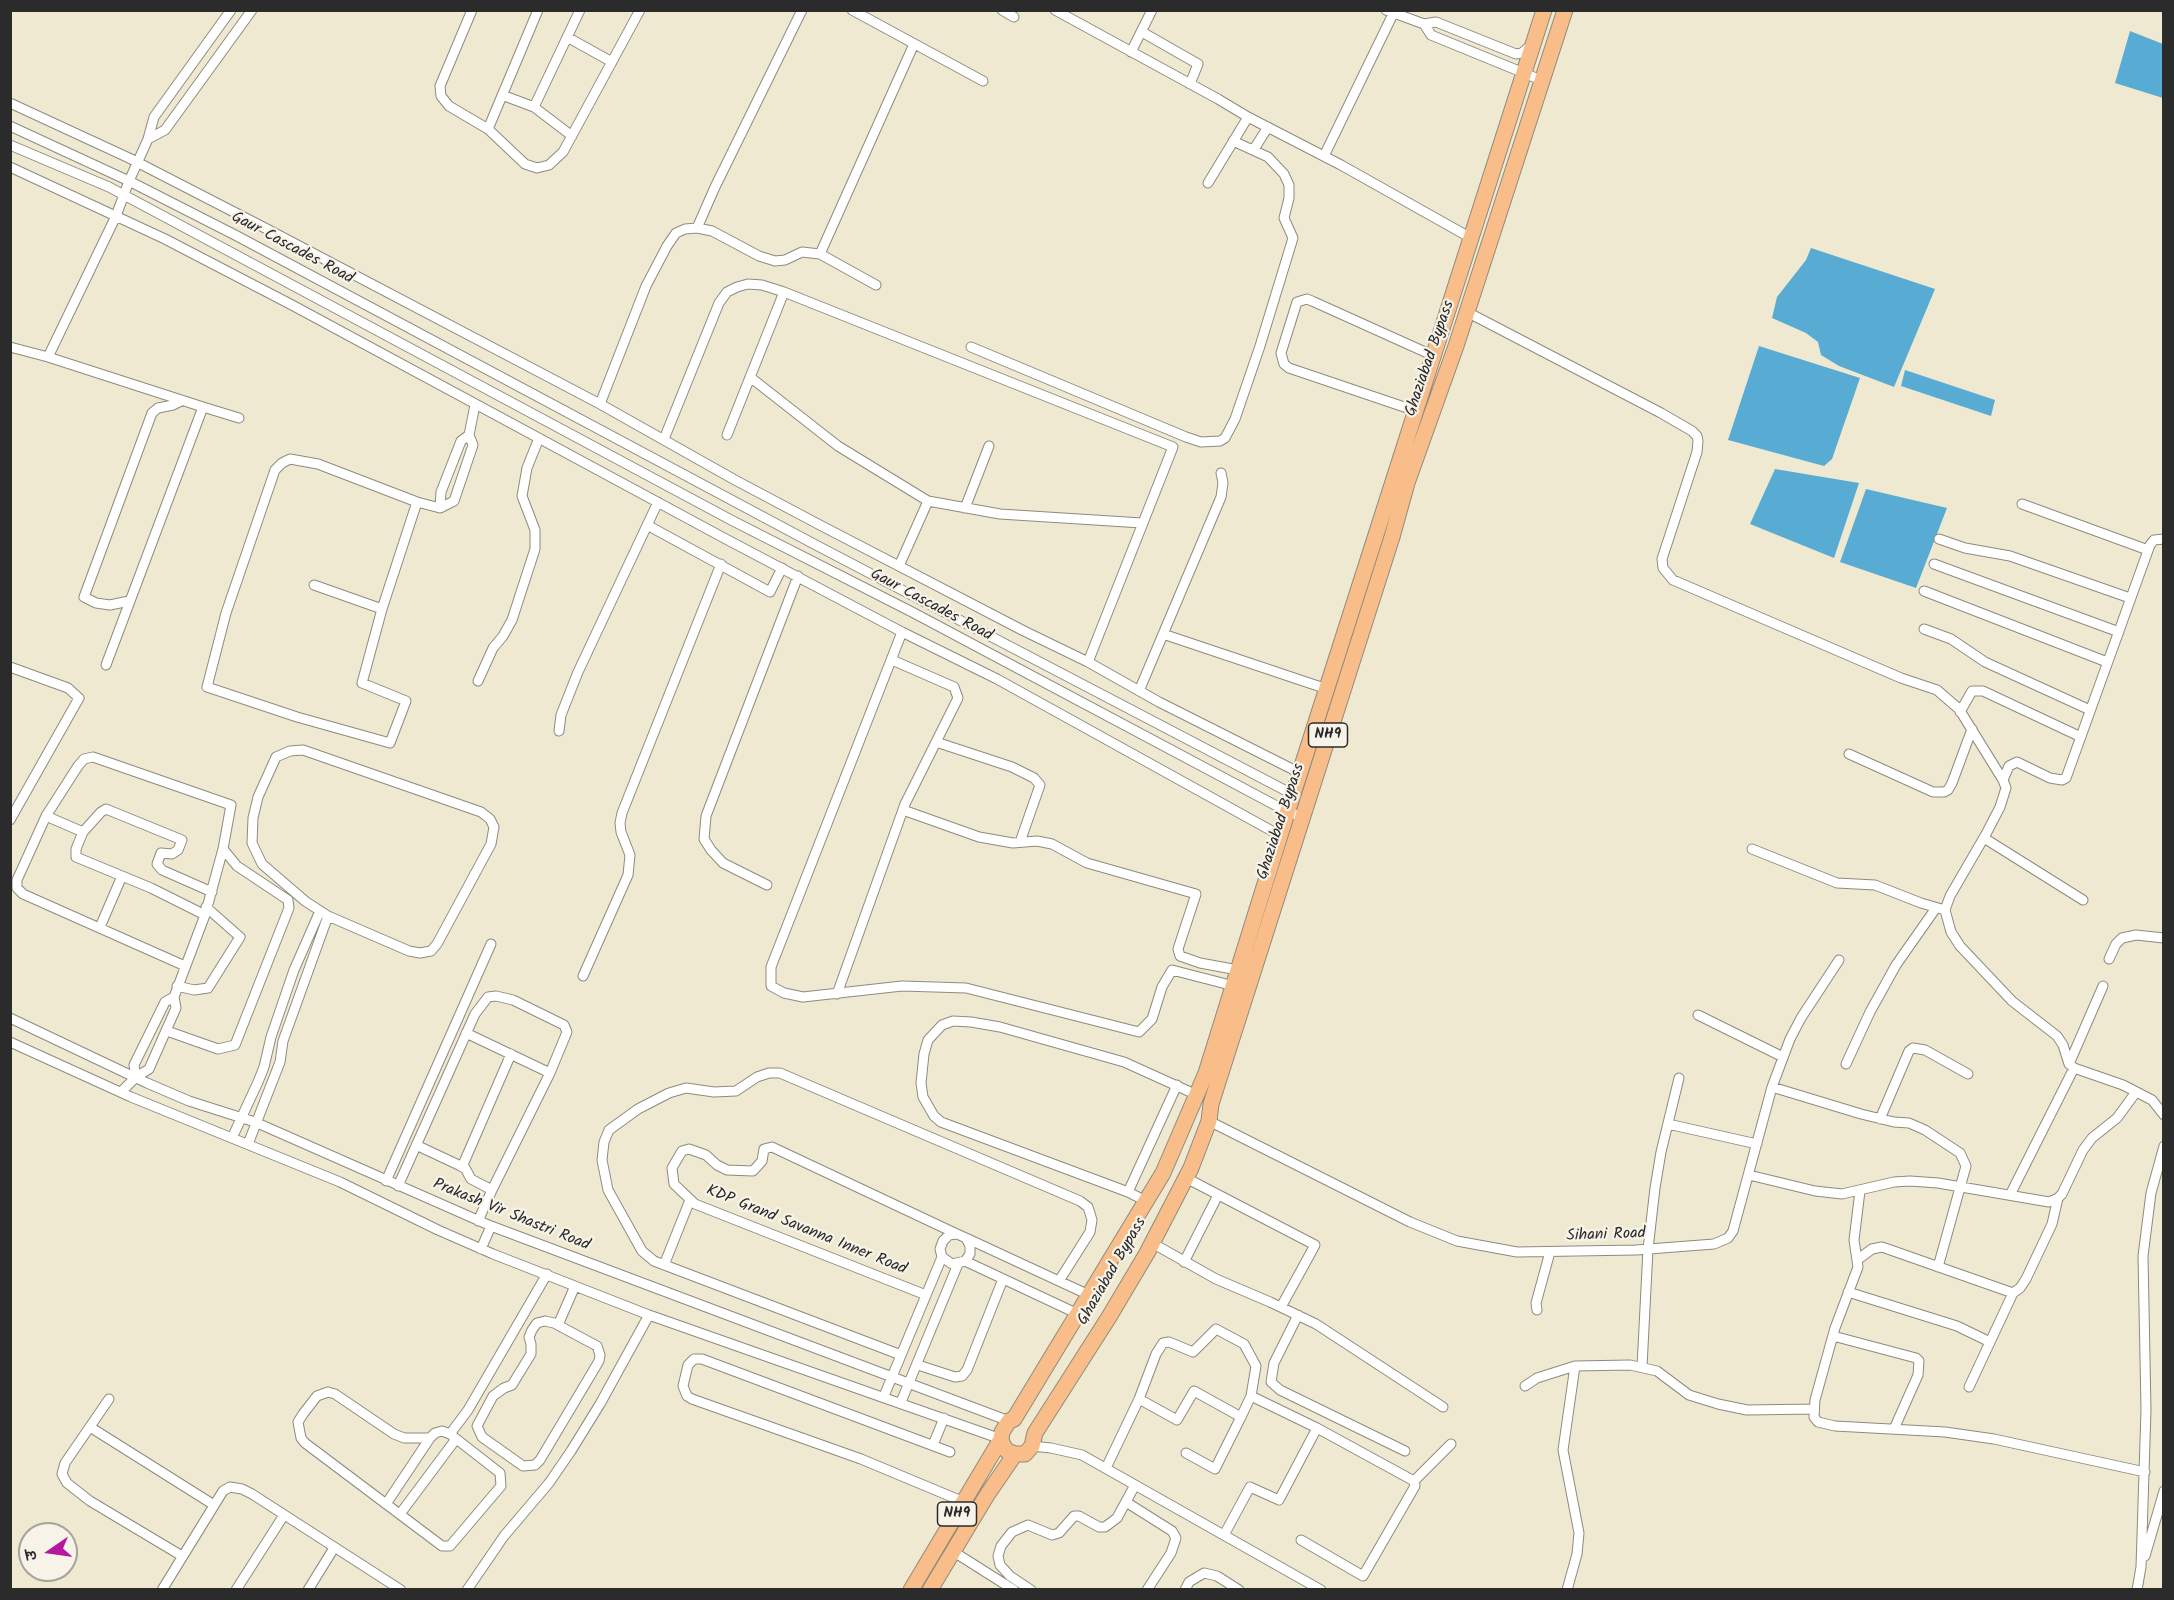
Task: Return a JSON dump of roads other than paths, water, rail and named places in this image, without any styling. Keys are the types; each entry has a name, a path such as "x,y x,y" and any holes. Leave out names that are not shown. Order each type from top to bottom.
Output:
{"highway":[{"name":"Ghaziabad Bypass","path":"1034,1439 1152,1243 1186,1178 1209,1121 1211,1104 1295,814 1293,794 1544,10"},
{"name":"Ghaziabad Bypass","path":"911,1590 1001,1439 1002,1432 1012,1420 1078,1314 1163,1173 1197,1095 1281,836 1295,814 1307,801 1407,483 1467,312 1565,10"},
{"path":"1001,1439 1008,1451 1025,1454 1034,1439 1031,1425 1022,1419 1012,1420"},
{"name":"NH9","path":"930,1590 987,1495 1015,1454"}],"street":[{"path":"48,357 116,216 148,139 154,117 231,10"},
{"path":"148,139 165,130 252,10"},
{"path":"472,10 440,86 441,96 449,106 488,129 525,164 537,168 549,165 563,152 640,10"},
{"path":"488,129 538,10"},
{"path":"534,107 580,10"},
{"path":"697,228 802,10"},
{"path":"852,10 983,81"},
{"path":"1002,10 1014,17"},
{"path":"1055,10 1471,238"},
{"path":"1131,52 1152,10"},
{"path":"1324,156 1389,12 1424,24 1436,22 1516,54 1522,53 1533,43"},
{"path":"1424,24 1431,35 1541,80"},
{"path":"1142,32 1198,64 1190,84"},
{"path":"567,37 612,62"},
{"path":"820,254 914,44"},
{"path":"502,95 534,107 572,136"},
{"path":"10,104 137,163 600,404 735,480 1300,773"},
{"path":"1208,183 1248,117"},
{"name":"Gaur Cascades Road","path":"10,126 129,181 725,497 1307,801"},
{"path":"1254,149 1268,127"},
{"path":"971,347 1186,437 1201,442 1220,441 1225,438 1235,418 1260,346 1293,238 1284,218 1289,198 1289,185 1284,174 1268,157 1233,141"},
{"name":"Gaur Cascades Road","path":"10,145 124,195 733,521 912,612 1295,814"},
{"path":"10,167 229,272 724,538 997,680 1281,836"},
{"path":"600,404 638,305 667,246 676,233 685,229 697,228 712,231 759,256 775,261 785,260 802,252 820,254 876,285"},
{"path":"664,439 719,303 727,292 748,284 762,285 783,292 1173,447 1088,662"},
{"path":"727,435 783,292"},
{"path":"1416,411 1289,368 1284,364 1281,353 1297,302 1307,299 1434,356"},
{"path":"1467,312 1692,430 1698,441 1697,452 1665,543 1662,559 1663,568 1673,580 1901,678 1937,690 1952,701 2003,780 2006,789 2005,796 1984,838 1950,896 1892,972 1846,1064"},
{"path":"427,337 437,319"},
{"path":"10,347 239,418"},
{"path":"750,377 838,446 927,501 1000,514 1142,523"},
{"path":"129,601 110,606 84,597 152,413 158,408 181,401"},
{"path":"417,502 381,609 362,683 406,700 390,743 297,717 207,687 226,613 275,470 290,459 318,464 417,502 440,508 454,501 473,445 469,435 475,405"},
{"path":"547,422 555,406"},
{"path":"106,665 203,407"},
{"path":"440,508 441,492 461,441 469,435"},
{"path":"478,681 493,648 512,620 535,549 535,530 522,496 527,468 539,438"},
{"path":"965,508 989,446"},
{"path":"1139,691 1221,497 1223,483 1221,473"},
{"path":"725,497 735,480"},
{"path":"899,566 927,501"},
{"path":"559,731 561,715 578,672 658,502"},
{"path":"2022,504 2148,550"},
{"path":"724,538 733,521"},
{"path":"647,525 770,592 782,568"},
{"path":"1939,538 1965,548 2010,556 2130,598"},
{"path":"2003,780 2009,766 2017,762 2050,778 2062,780 2068,774 2148,550 2154,540 2163,539"},
{"path":"583,976 628,875 630,855 621,832 622,813 721,564"},
{"path":"1934,564 2119,632"},
{"path":"767,885 723,863 711,850 704,839 706,816 798,576"},
{"path":"314,585 381,609"},
{"path":"1924,591 2107,662"},
{"path":"1924,629 1951,639 1985,662 2090,710"},
{"path":"1015,648 1024,631"},
{"path":"902,632 771,967 771,986 784,993 803,997 903,986 966,988 1138,1032 1152,1019 1162,987 1179,952 1182,935 1196,894 1087,864 1052,844 979,837 903,810"},
{"path":"1163,634 1327,689"},
{"path":"837,994 903,810 958,698 954,687 892,660"},
{"path":"997,680 1005,662"},
{"path":"10,667 68,688 79,698 10,820"},
{"path":"1960,712 1972,691 1983,691 2082,736"},
{"path":"1849,754 1933,792 1944,792 1952,783 1972,729"},
{"path":"936,742 1012,768 1034,778 1040,784 1020,842"},
{"path":"290,750 303,750 482,812 490,819 494,827 491,844 437,944 431,951 420,953 410,951 324,914 305,901 262,864 252,843 253,818 258,797 276,757 290,750"},
{"path":"121,1092 136,1077 149,1069 176,1008 174,997 212,892 231,806 100,758 84,759 46,816 17,880 17,888 23,894 185,966"},
{"path":"177,986 194,990 208,988 240,937 206,911 76,857 76,849 83,832 106,809 182,840 178,850 172,854 161,853 157,864 162,870 212,892"},
{"path":"46,816 83,832"},
{"path":"1984,838 2083,900"},
{"path":"167,1031 218,1049 235,1045 289,908 288,900 237,866 223,849"},
{"path":"1752,849 1838,884 1875,885 1941,909 1960,946 2012,1001 2057,1036 2071,1066 2136,1092 2152,1100 2162,1111"},
{"path":"100,927 122,876"},
{"path":"232,1137 264,1067 276,1021 294,970 324,914"},
{"path":"248,1144 280,1062 283,1041 324,914"},
{"path":"2109,959 2116,944 2122,938 2136,935 2163,938"},
{"path":"386,1180 491,944"},
{"path":"1179,952 1180,956 1200,963 1238,970"},
{"name":"Sihani Road","path":"1209,1121 1410,1222 1448,1237 1484,1247 1517,1252 1550,1252 1714,1244 1728,1238 1733,1231 1772,1087 1800,1018 1839,960"},
{"path":"294,970 306,975"},
{"path":"1172,970 1234,986"},
{"path":"2010,1196 2071,1066 2103,986"},
{"path":"398,1186 475,1014 488,997 496,996 513,1000 566,1028 566,1036 478,1221"},
{"path":"136,1077 134,1065 165,1002 174,997"},
{"path":"1698,1015 1783,1057"},
{"name":"Prakash Vir Shastri Road","path":"10,1018 189,1101 255,1122 478,1221 1012,1420"},
{"path":"276,1021 289,1026"},
{"path":"1146,1201 1128,1192 941,1122 934,1116 923,1097 921,1083 928,1040 942,1024 953,1021 971,1022 1094,1052 1148,1072 1197,1095"},
{"path":"466,1033 550,1073"},
{"path":"10,1042 121,1092 340,1182 481,1249 649,1314 1001,1439"},
{"path":"1880,1119 1909,1051 1913,1048 1925,1050 1968,1074"},
{"path":"462,1167 511,1054"},
{"path":"901,1355 654,1261 642,1251 608,1190 602,1160 604,1142 609,1130 638,1109 669,1093 686,1088 714,1092 736,1091 757,1077 769,1073 780,1073 1080,1201 1088,1207 1092,1220 1090,1232 1059,1281"},
{"path":"1642,1367 1648,1249 1655,1188 1679,1078"},
{"path":"1128,1192 1176,1085"},
{"path":"1772,1087 1880,1119 1909,1124 1925,1130 1960,1153 1966,1166 1938,1267"},
{"path":"1749,1175 1815,1191 1842,1194 1894,1182 1910,1181 1962,1186 2044,1202 2058,1198 2062,1194 2092,1138 2124,1110 2136,1092"},
{"path":"1668,1124 1757,1144"},
{"path":"416,1145 465,1168 471,1179 492,1190"},
{"path":"2141,1567 2146,1410 2143,1256 2151,1193 2163,1146"},
{"name":"KDP Grand Savanna Inner Road","path":"926,1295 695,1204 674,1184 672,1168 682,1151 689,1149 698,1151 727,1170 753,1172 762,1161 764,1149 772,1147 962,1236"},
{"path":"1186,1178 1316,1245 1281,1307"},
{"path":"1860,1191 1854,1240 1858,1267 1833,1336 1814,1409 1814,1417 1818,1422 1945,1432 1994,1439 2145,1472"},
{"path":"1184,1262 1218,1195"},
{"path":"1969,1387 2013,1293 2026,1280 2052,1224 2058,1198"},
{"path":"664,1265 690,1200"},
{"path":"481,1249 491,1226"},
{"path":"884,1396 942,1257 940,1249 943,1240 949,1235 962,1236 1089,1295"},
{"path":"901,1402 962,1262 970,1254 970,1246 962,1236"},
{"path":"1152,1243 1216,1279 1316,1324 1443,1407"},
{"path":"1857,1260 1872,1249 1882,1247 2013,1293"},
{"path":"1537,1310 1536,1303 1550,1252"},
{"path":"942,1257 952,1264 962,1262 1003,1279 1078,1314"},
{"path":"400,1514 453,1436 546,1274"},
{"path":"918,1365 955,1377 962,1376 967,1370 1003,1279"},
{"path":"558,1325 575,1286"},
{"path":"1848,1292 1957,1326 1990,1342"},
{"path":"467,1590 482,1566 572,1451 649,1314"},
{"path":"1298,1315 1274,1363 1271,1382 1280,1390 1405,1451"},
{"path":"545,1321 558,1325 597,1346 599,1361 540,1460 535,1465 523,1466 483,1437 477,1426 493,1396 512,1385 531,1354 529,1337 537,1323 545,1321"},
{"path":"1106,1468 1163,1342 1169,1342 1193,1352 1216,1329 1244,1344 1256,1366 1251,1396 1215,1469 1186,1454"},
{"path":"1833,1336 1916,1358 1919,1361 1918,1376 1894,1429"},
{"path":"950,1452 702,1359 691,1360 683,1381 684,1391 692,1399 861,1459 964,1502"},
{"path":"1567,1590 1577,1554 1579,1533 1563,1450 1575,1366"},
{"path":"1525,1386 1538,1378 1575,1366 1642,1367 1658,1371 1689,1395 1718,1404 1747,1410 1814,1409"},
{"path":"1139,1399 1177,1420 1194,1391 1241,1416"},
{"path":"386,1504 430,1438 442,1431 453,1436 500,1473 501,1486 450,1546 442,1546 386,1504 306,1443 298,1430 298,1422 303,1414 316,1396 328,1392 335,1394 393,1434 416,1439 430,1438"},
{"path":"1251,1396 1317,1428 1414,1481"},
{"path":"109,1399 62,1470 62,1474 67,1483 90,1501 182,1556"},
{"path":"933,1445 944,1418"},
{"path":"90,1427 214,1505"},
{"path":"1224,1535 1250,1487 1279,1500 1317,1428"},
{"path":"1034,1439 1076,1453 1106,1468 1319,1589"},
{"path":"1414,1481 1452,1444"},
{"path":"1301,1540 1363,1576 1415,1486 1414,1481"},
{"path":"1031,1590 1010,1576 1000,1565 998,1556 1000,1546 1012,1532 1028,1525 1052,1534 1059,1533 1074,1516 1085,1518 1099,1527 1105,1527 1117,1518 1135,1485"},
{"path":"162,1590 226,1488 236,1487 252,1494 388,1586 401,1590"},
{"path":"2137,1590 2141,1567 2163,1491"},
{"path":"1126,1502 1172,1531 1176,1538 1171,1553 1147,1590"},
{"path":"236,1590 284,1515"},
{"path":"308,1590 334,1548"},
{"path":"954,1552 1014,1590"},
{"path":"1185,1590 1190,1582 1204,1573 1217,1576 1239,1590"}],"water":[{"path":"2130,31 2163,44 2163,98 2115,83"},
{"path":"1811,248 1935,289 1894,387 1839,366 1821,355 1818,342 1806,333 1772,318 1777,297 1806,260"},
{"path":"1759,346 1860,378 1832,459 1824,466 1728,440"},
{"path":"1905,370 1995,400 1991,416 1901,386"},
{"path":"1775,469 1859,483 1834,558 1750,524"},
{"path":"1866,489 1947,508 1916,588 1840,562"}]}
